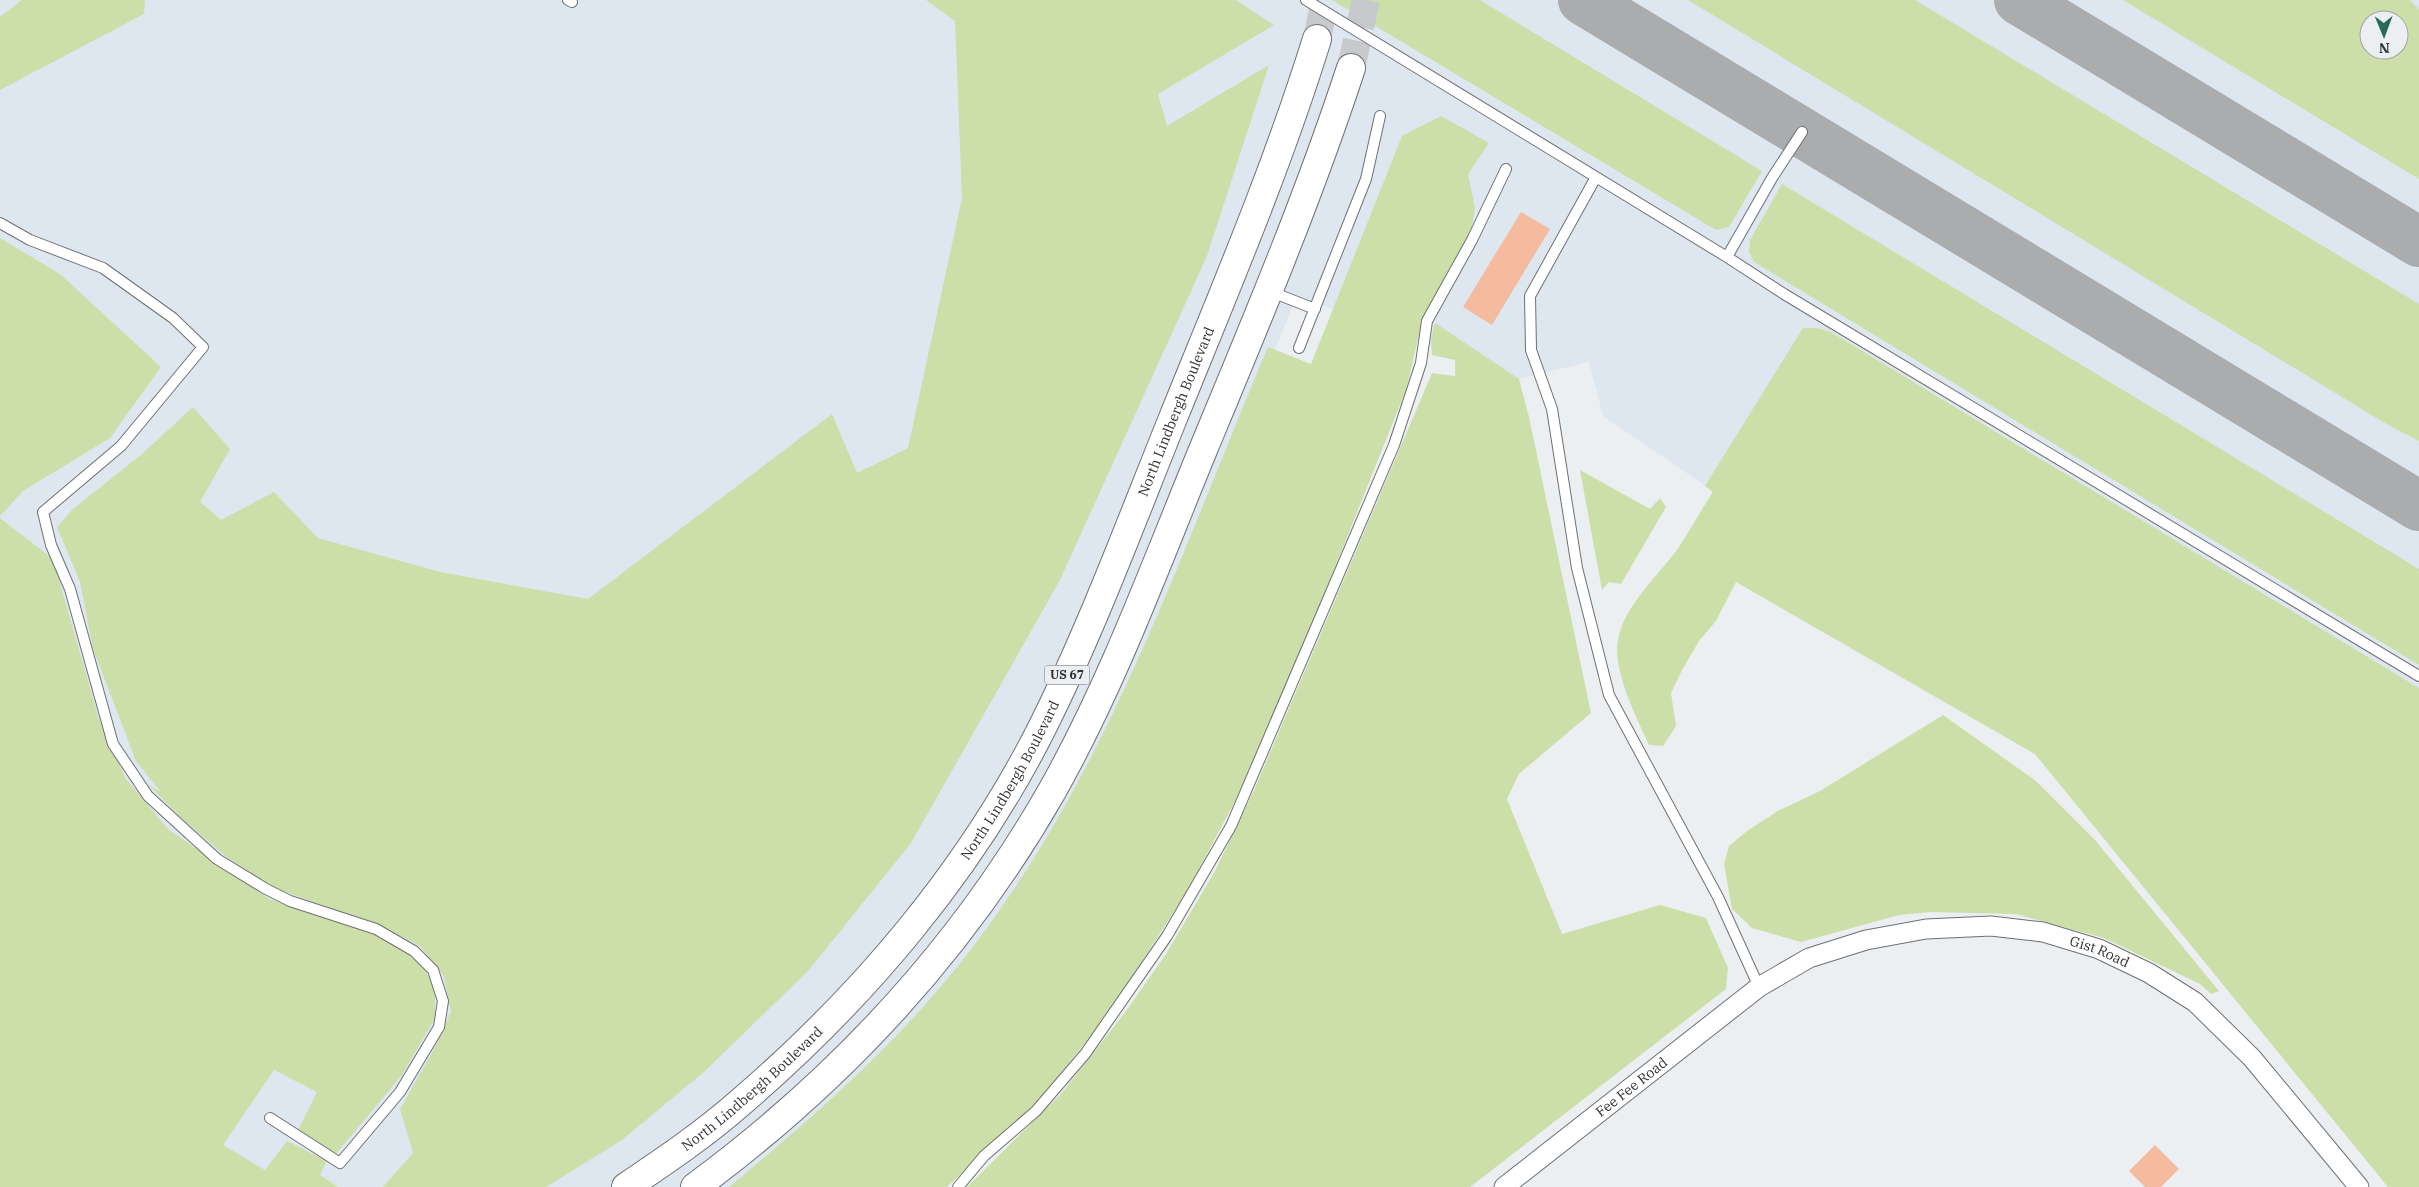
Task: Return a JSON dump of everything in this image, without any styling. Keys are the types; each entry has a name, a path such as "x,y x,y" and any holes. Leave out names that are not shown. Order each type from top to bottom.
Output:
{"highway":[{"name":"North Lindbergh Boulevard","path":"626,1187 684,1147 740,1104 790,1059 839,1010 885,960 929,906 1005,792 1040,731 1065,679 1111,570 1275,165 1318,39"},
{"name":"US 67","path":"695,1187 742,1152 799,1104 845,1060 894,1008 980,904 1052,790 1113,669 1269,291 1323,154 1350,68"}],"street":[{"name":"Gist Road","path":"1759,987 1809,958 1866,940 1926,929 1991,926 2043,932 2099,949 2149,973 2195,1002 2252,1058 2359,1187"},
{"name":"Fee Fee Road","path":"1504,1187 1759,987"}],"lane":[{"path":"1306,0 1727,257 1792,299 2419,676"},
{"path":"1299,348 1366,179 1380,116"},
{"path":"1727,257 1772,178 1802,132"},
{"path":"958,1187 984,1156 1036,1111 1085,1054 1168,936 1231,826 1394,445 1422,364 1428,320 1472,240 1506,169"},
{"path":"1596,177 1530,296 1531,350 1552,409 1577,568 1609,695 1718,897 1759,987"},
{"path":"0,223 30,240 103,268 173,318 203,348 121,446 43,512 51,545 70,589 114,744 148,796 218,859 290,901 376,929 414,951 433,970 443,1001 439,1027 400,1092 340,1163 270,1118"},
{"path":"1269,291 1315,309"}],"shaded area":[{"path":"0,0 2419,0 2419,1187 2388,1187 2035,754 1681,550 1713,491 1603,416 1589,362 1519,379 1297,296 1165,620 1017,910 873,1077 740,1187 0,1187"}],"green space":[{"path":"22,0 145,0 144,14 0,90 0,17"},
{"path":"926,0 1236,0 1274,25 1158,94 1167,126 1269,65 1207,256 1060,580 911,843 809,970 704,1072 622,1140 546,1187 383,1187 413,1153 400,1109 434,1049 451,1012 444,977 420,946 388,929 275,888 229,859 181,818 149,785 161,792 136,761 93,649 80,582 57,527 73,509 142,454 193,407 230,449 200,502 221,520 274,492 318,538 440,572 588,599 832,414 857,473 908,448 962,198 955,21"},
{"path":"1332,0 1480,0 1762,171 1729,227 1716,230"},
{"path":"1688,0 1915,0 2419,304 2419,441 2383,422"},
{"path":"2123,0 2410,0 2419,9 2419,179"},
{"path":"1441,116 1489,143 1468,174 1475,208 1471,232 1423,318 1406,390 1295,667 1241,790 1186,893 1108,1014 1039,1101 947,1187 729,1187 826,1104 888,1045 945,982 972,948 1021,878 1064,807 1103,733 1139,658 1268,347 1311,364 1402,136"},
{"path":"1782,184 2419,569 2419,665 1754,262 1749,252 1750,240"},
{"path":"0,238 60,274 161,367 110,438 23,491 0,516"},
{"path":"1435,323 1519,379 1529,417 1591,713 1519,774 1507,799 1562,934 1660,905 1706,918 1728,968 1726,989 1470,1187 967,1187 1061,1094 1126,1011 1166,954 1215,871 1255,788 1432,373 1455,376 1455,360 1432,355 1431,340"},
{"path":"1803,328 1817,328 1831,332 2419,688 2419,1187 2388,1187 2035,754 1736,582 1716,621 1699,641 1671,693 1676,726 1663,746 1649,745 1631,705 1620,673 1617,645 1621,629 1627,614 1636,600 1679,547 1713,492 1705,486"},
{"path":"1580,470 1650,509 1660,498 1666,507 1621,584 1609,582 1602,590"},
{"path":"0,518 53,559 99,719 126,779 168,829 269,899 385,938 420,962 435,988 435,1018 402,1075 335,1155 296,1134 317,1092 274,1070 223,1145 265,1170 287,1141 327,1161 320,1175 338,1187 0,1187"},
{"path":"1943,715 2036,781 2095,840 2219,991 2211,994 2200,984 2104,938 2015,914 1931,912 1899,915 1801,942 1752,928 1732,909 1724,864 1729,846 1747,831 1778,811 1820,791"}],"building":[{"path":"1521,212 1550,229 1492,325 1463,307"},
{"path":"2155,1145 2179,1169 2161,1187 2145,1187 2129,1171"}],"taxiway":[{"path":"1583,0 2419,506"},
{"path":"2019,0 2419,242"}],"tunnel":[{"path":"1317,39 1325,0"},
{"path":"1351,68 1366,0"}]}
